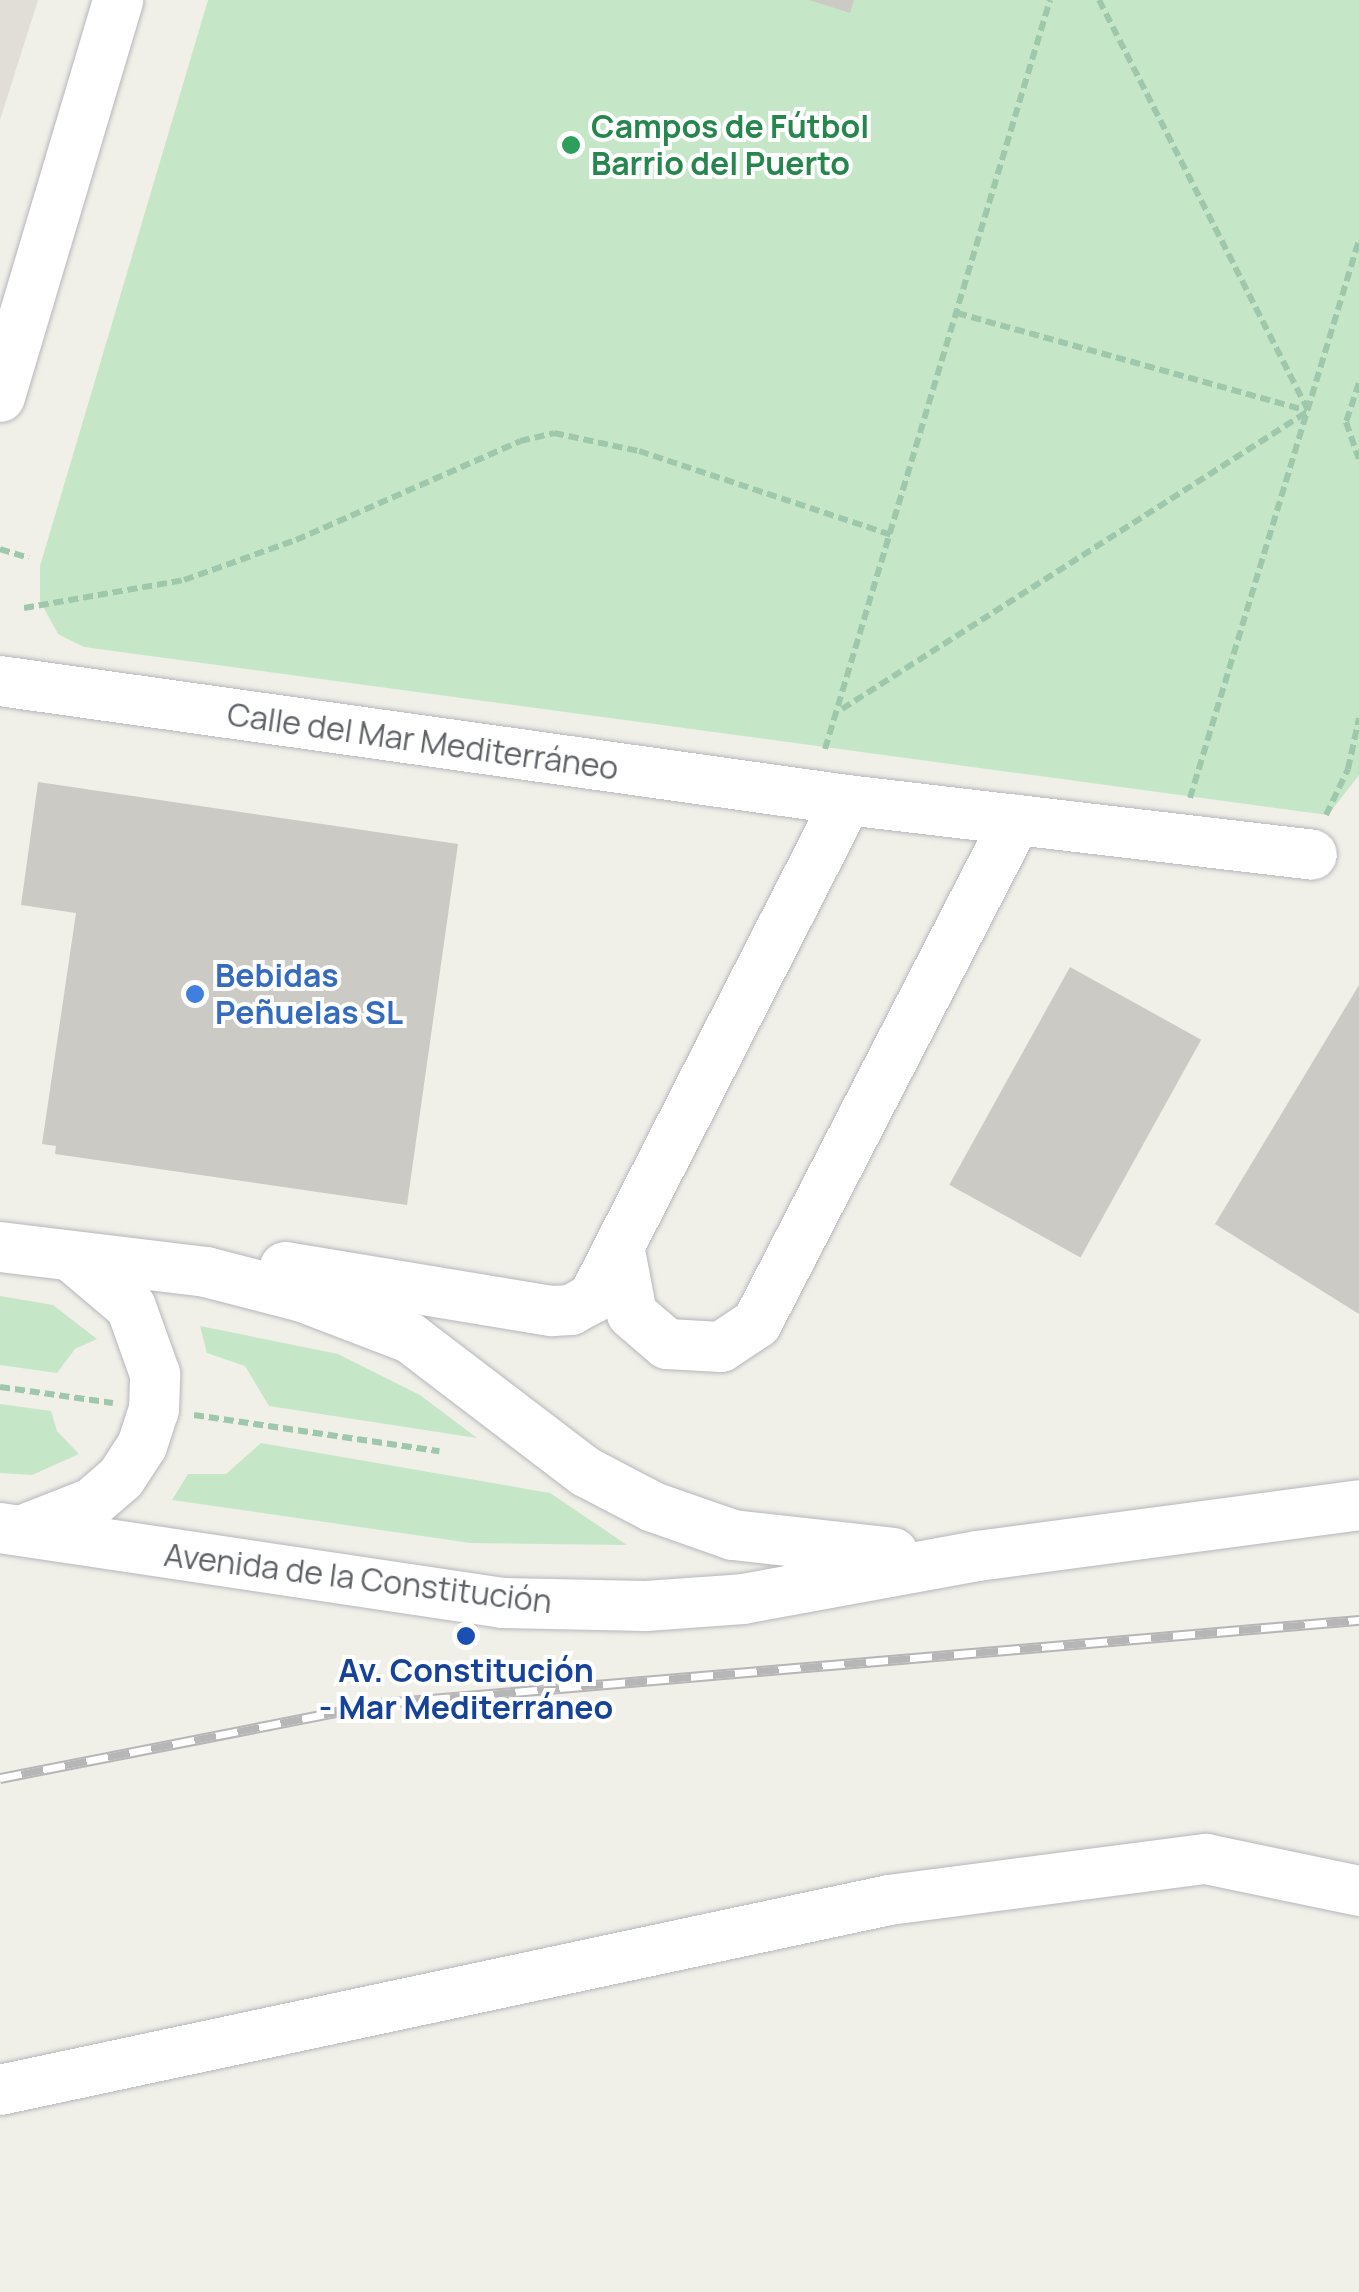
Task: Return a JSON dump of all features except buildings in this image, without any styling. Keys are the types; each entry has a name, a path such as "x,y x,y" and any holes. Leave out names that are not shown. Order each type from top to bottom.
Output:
{"street":[{"path":"0,397 118,0"},
{"name":"Calle del Mar Mediterráneo","path":"0,681 847,800 1016,820 1312,834"},
{"path":"206,1272 302,1269 559,1311 593,1298 847,800"},
{"path":"620,1251 632,1314 667,1344 720,1348 757,1323 1016,820"},
{"path":"0,1247 206,1272 303,1297 399,1332 586,1472 696,1524 822,1548 978,1556 1359,1505"},
{"name":"Avenida de la Constitución","path":"9,1530 92,1503 121,1478 159,1411 152,1356 131,1307 72,1257"},
{"name":"Avenida de la Constitución","path":"9,1530 541,1605 724,1601 978,1556"},
{"path":"0,2090 889,1900 1206,1860 1359,1891"}],"path":[{"path":"824,749 842,709 1050,0"},
{"path":"1100,0 1308,411"},
{"path":"1206,800 1189,798 1359,240"},
{"path":"957,313 1308,411"},
{"path":"1359,383 1346,422 1359,459"},
{"path":"842,709 1308,411"},
{"path":"24,608 184,580 296,540 534,435 554,432 640,452 892,535"},
{"path":"0,549 29,558"},
{"path":"1312,834 1328,815 1359,718"},
{"path":"0,1387 439,1452"}],"shaded area":[{"path":"0,0 38,0 0,120"}],"green space":[{"path":"208,0 1359,0 1359,775 1328,815 84,647 58,634 40,601 40,566"},
{"path":"0,1296 53,1305 97,1339 75,1349 57,1373 0,1365"},
{"path":"200,1326 338,1354 420,1395 477,1438 269,1406 245,1366 207,1353"},
{"path":"0,1404 51,1411 57,1431 79,1454 32,1475 0,1473"},
{"path":"261,1443 550,1493 627,1545 471,1543 172,1500 188,1474 226,1474"}],"railway":[{"path":"0,1778 384,1703 1359,1620"}],"place":[{"name":"Campos de Fútbol Barrio del Puerto","path":"571,145"},
{"name":"Bebidas Peñuelas SL","path":"195,994"},
{"name":"Av. Constitución - Mar Mediterráneo","path":"466,1636"}]}
